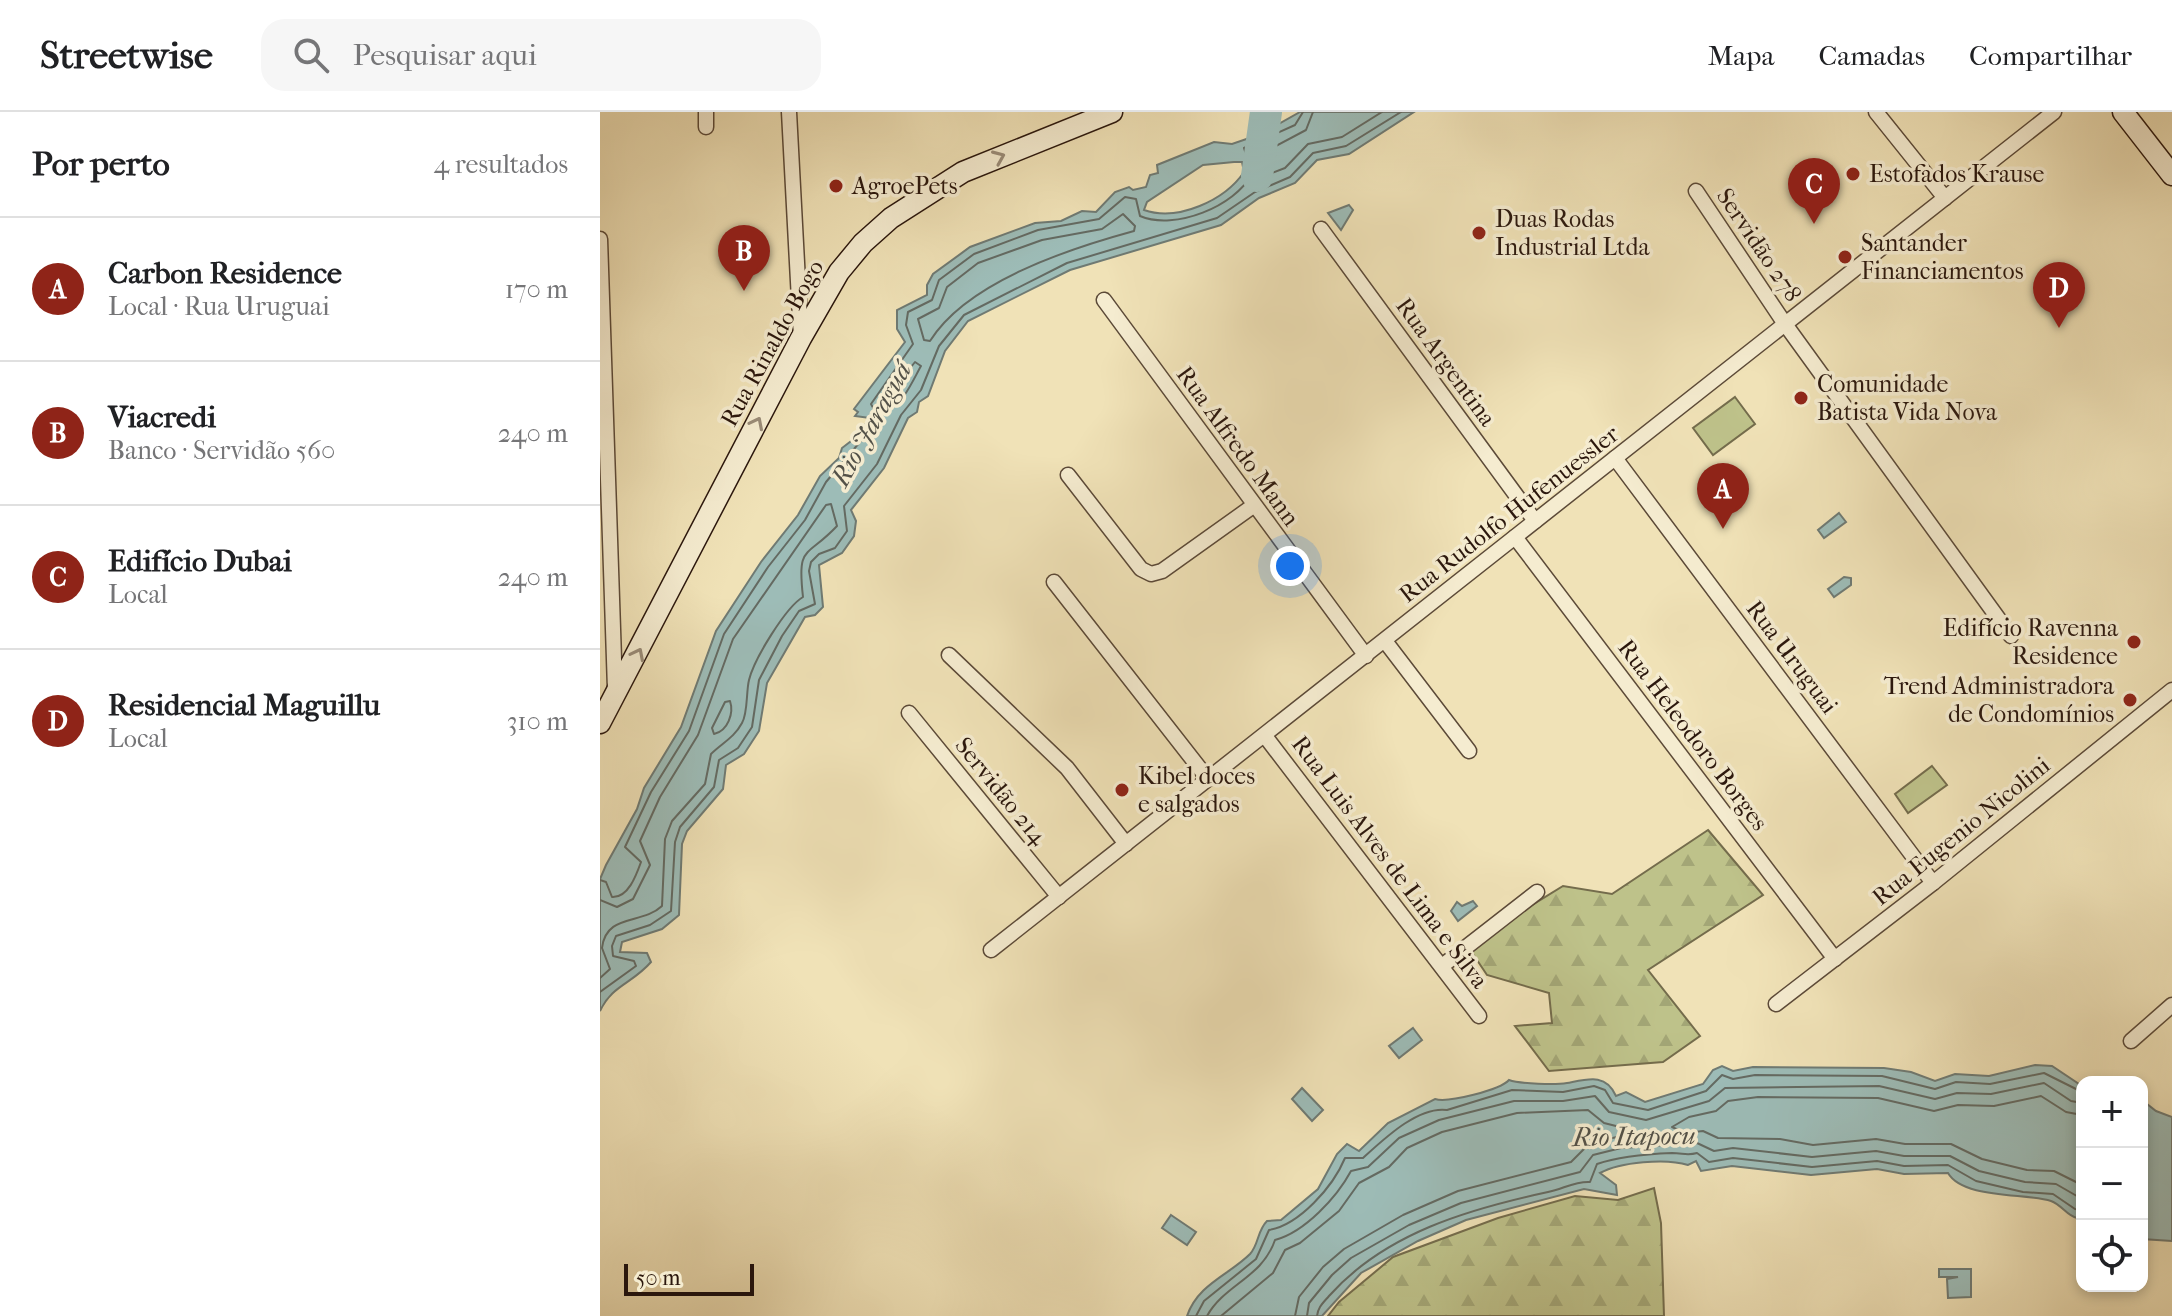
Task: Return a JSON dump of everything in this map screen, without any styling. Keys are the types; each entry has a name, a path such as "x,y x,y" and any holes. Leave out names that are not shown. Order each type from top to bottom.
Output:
{"main road":[{"name":"Rua Rinaldo Bogo","path":"600,723 801,338 839,272 891,218 963,172 1112,112"},
{"path":"2123,112 2172,175"},
{"path":"2142,134 2148,112"}],"street":[{"path":"789,112 801,338"},
{"path":"1876,112 1945,198"},
{"name":"Rua Rudolfo Hufenuessler","path":"991,950 2054,112"},
{"name":"Servidão 278","path":"1696,191 1785,324 2011,636"},
{"name":"Rua Argentina","path":"1321,229 1535,521"},
{"path":"600,239 616,697"},
{"name":"Rua Alfredo Mann","path":"1104,300 1366,656"},
{"name":"Rua Uruguai","path":"1615,458 1933,883"},
{"path":"1068,475 1141,569 1151,574 1162,571 1253,506"},
{"name":"Rua Heleodoro Borges","path":"1515,537 1835,959"},
{"path":"1054,582 1208,779"},
{"path":"1385,641 1469,751"},
{"path":"949,655 1067,768 1126,844"},
{"name":"Rua Eugenio Nicolini","path":"1776,1004 1933,883 2172,690"},
{"name":"Servidão 214","path":"909,713 1059,897"},
{"name":"Rua Luis Alves de Lima e Silva","path":"1265,736 1479,1016"},
{"path":"1442,966 1537,892"},
{"path":"2131,1041 2172,1005"}],"green space":[{"path":"1735,397 1755,424 1713,455 1693,428"},
{"path":"1932,766 1947,785 1908,813 1895,794"},
{"path":"1708,830 1763,895 1648,970 1700,1036 1663,1062 1549,1071 1515,1026 1552,1023 1549,993 1487,975 1467,945 1563,886 1612,894"},
{"path":"1654,1188 1661,1223 1664,1316 1328,1316 1339,1302 1393,1257 1498,1218 1575,1196 1618,1200"}],"water":[{"name":"Rio Jaraguá","path":"1300,112 1414,112 1349,154 1317,160 1295,183 1259,198 1221,225 1070,270 968,321 945,351 928,396 919,402 917,412 908,418 884,468 851,510 856,521 854,536 842,553 819,565 823,607 815,615 805,617 767,683 759,731 744,754 726,765 723,789 687,831 682,844 679,915 662,929 622,942 620,952 647,953 651,962 610,995 600,1011 600,879 637,809 644,788 681,727 716,631 761,562 798,515 820,476 839,458 842,448 855,438 870,418 855,416 858,412 854,409 905,342 897,329 897,310 927,295 927,285 933,274 970,247 1035,223 1061,221 1082,211 1096,212 1115,192 1129,187 1133,190 1146,187 1150,175 1158,173 1157,165 1214,142 1232,144 1261,134","holes":["1242,162 1244,172 1236,182 1200,206 1171,213 1144,210 1147,202 1203,165"]},
{"path":"1349,205 1353,210 1341,230 1328,213"},
{"path":"1839,513 1846,522 1824,538 1818,530"},
{"path":"1844,577 1851,578 1851,585 1834,597 1828,589"},
{"path":"1473,901 1477,906 1458,921 1451,911 1457,902 1462,906"},
{"path":"1413,1028 1422,1040 1399,1058 1389,1046"},
{"name":"Rio Itapocu","path":"2035,1065 2052,1066 2076,1082 2076,1218 2051,1201 1981,1191 1956,1181 1948,1173 1904,1174 1877,1169 1811,1175 1732,1166 1701,1171 1696,1161 1688,1165 1643,1162 1600,1173 1616,1185 1617,1195 1584,1189 1466,1220 1418,1241 1361,1273 1322,1316 1187,1316 1206,1288 1250,1254 1267,1221 1281,1220 1318,1189 1337,1154 1347,1144 1359,1151 1388,1123 1435,1099 1474,1095 1509,1080 1555,1084 1596,1079 1607,1084 1616,1096 1626,1092 1645,1102 1703,1084 1713,1070 1722,1066 1733,1071 1753,1067 1884,1068 1911,1072 1935,1081 1955,1074 1989,1076"},
{"path":"1302,1088 1323,1110 1312,1121 1292,1099"},
{"path":"2148,1105 2172,1117 2172,1241 2148,1239"},
{"path":"1171,1215 1196,1232 1187,1245 1162,1228"},
{"path":"1939,1269 1971,1269 1971,1297 1948,1298 1947,1279 1958,1277 1939,1277"}],"waterway":[{"path":"1257,176 1266,112"}],"place":[{"name":"Estofados Krause","path":"1853,174"},
{"name":"AgroePets","path":"836,186"},
{"name":"Edifício Dubai","path":"1814,224"},
{"name":"Duas Rodas Industrial Ltda","path":"1479,233"},
{"name":"Santander Financiamentos","path":"1845,257"},
{"name":"Viacredi","path":"744,291"},
{"name":"Residencial Maguillu","path":"2059,328"},
{"name":"Comunidade Batista Vida Nova","path":"1801,398"},
{"name":"Carbon Residence","path":"1723,529"},
{"name":"Edifício Ravenna Residence","path":"2134,642"},
{"name":"Trend Administradora de Condomínios","path":"2130,700"},
{"name":"Kibel doces e salgados","path":"1122,790"}]}
